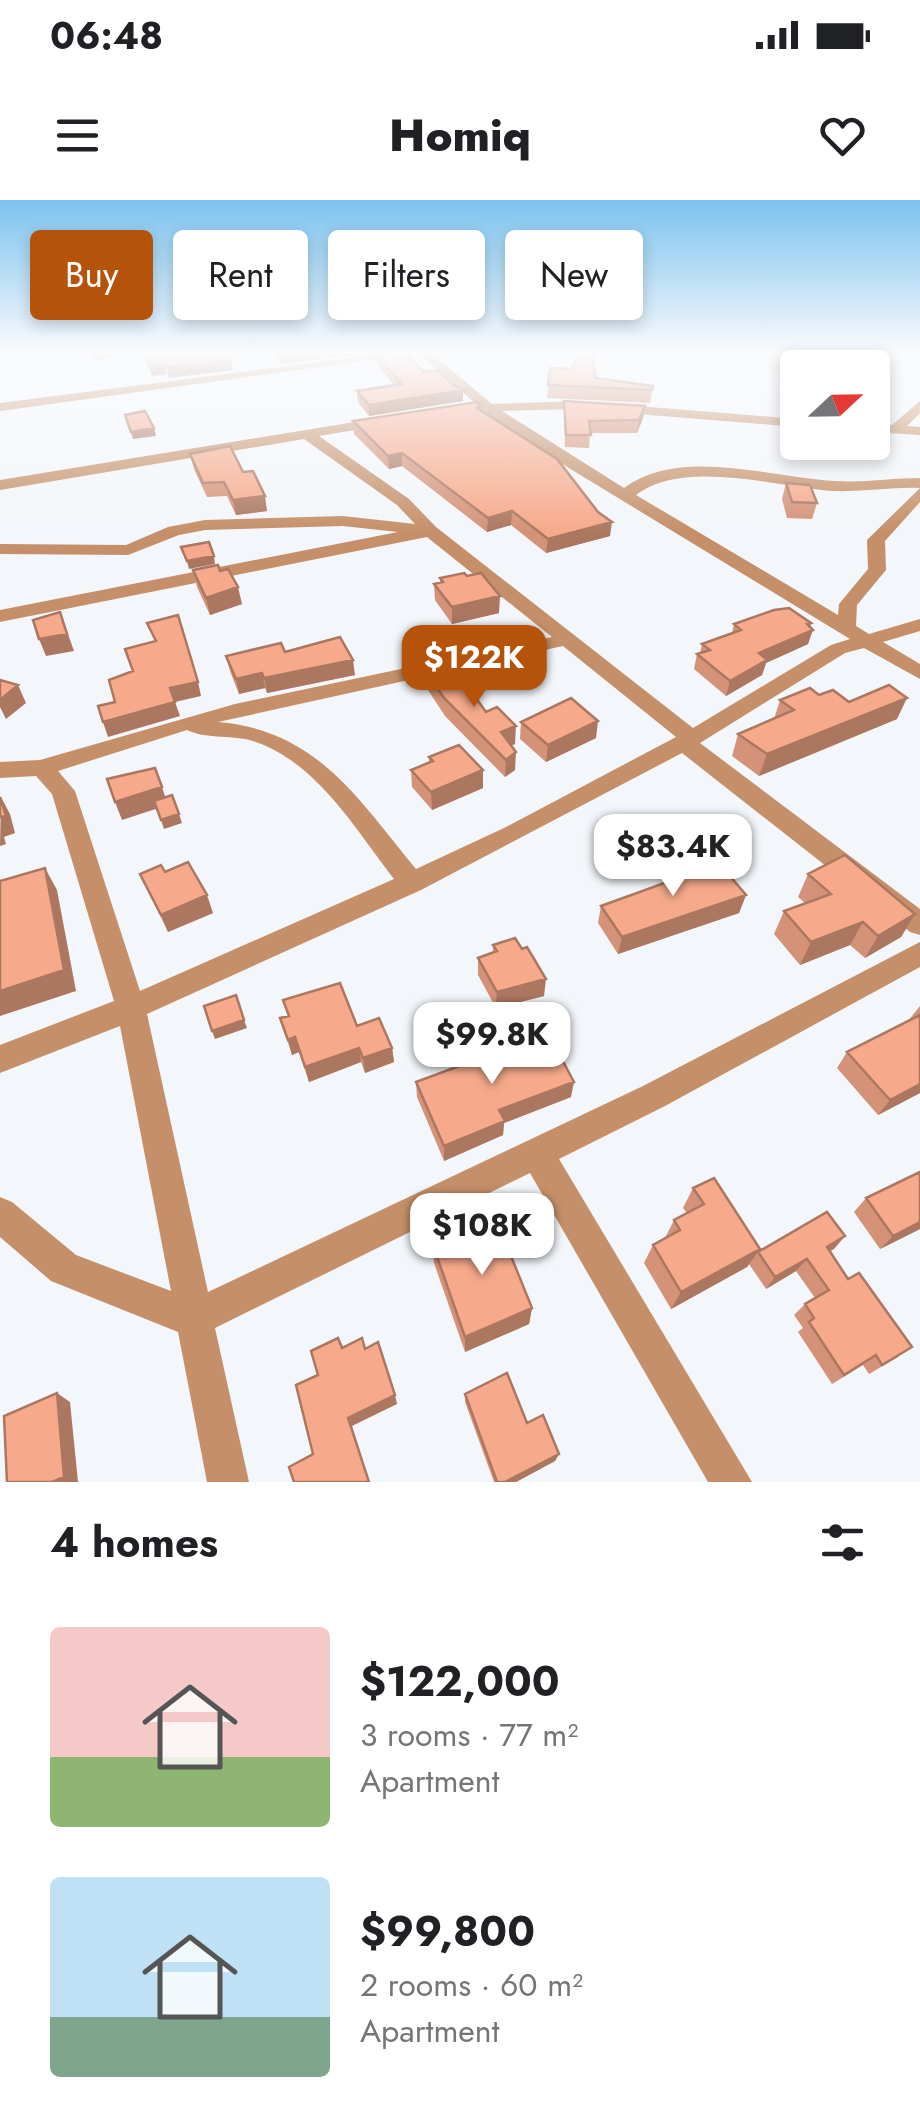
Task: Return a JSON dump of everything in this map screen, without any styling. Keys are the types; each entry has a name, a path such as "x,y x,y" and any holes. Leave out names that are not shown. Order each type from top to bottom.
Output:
{"street":[{"path":"494,413 512,428 920,673"},
{"path":"671,413 780,422"},
{"path":"896,429 912,413"},
{"path":"0,485 396,419"},
{"path":"890,429 920,431"},
{"path":"308,436 403,502 430,531 920,924"},
{"path":"627,494 635,484 651,477 679,473 835,486 920,483"},
{"path":"856,635 848,604 877,570 876,540 920,493"},
{"path":"0,549 128,550 174,531 205,525 343,521 430,531"},
{"path":"0,616 430,531"},
{"path":"0,1059 132,1008 514,834 687,740 856,635 920,625"},
{"path":"2,768 42,768 182,726 569,639"},
{"path":"182,726 262,735 297,752 323,773 412,882"},
{"path":"42,768 63,790 132,1008 228,1482"},
{"path":"0,1214 64,1268 192,1318 654,1096 920,953"},
{"path":"537,1152 731,1482"}],"building":[{"path":"146,413 154,428 131,432 125,415"},
{"path":"406,413 485,413 557,459 598,512 612,522 548,539 512,511 488,518 402,453 388,456 353,421"},
{"path":"565,413 642,413 639,420 589,421 591,435 566,435"},
{"path":"230,446 243,472 253,471 265,496 233,500 224,482 203,483 190,454"},
{"path":"786,483 810,485 817,503 792,502"},
{"path":"209,542 214,556 187,561 181,547"},
{"path":"218,565 220,571 228,569 238,587 206,598 193,570"},
{"path":"481,573 500,596 452,607 434,584 443,582 440,578"},
{"path":"789,608 811,623 807,624 813,630 759,653 767,660 730,681 697,654 710,650 702,644 741,630 734,624"},
{"path":"60,612 67,634 39,639 33,620"},
{"path":"178,615 198,682 170,688 175,702 103,722 98,706 115,702 109,680 133,671 125,649 156,641 147,623"},
{"path":"340,637 353,660 264,678 262,673 236,679 226,656 281,643 285,652"},
{"path":"453,666 486,712 497,707 516,726 501,732 516,752 506,760 444,698 427,673"},
{"path":"0,680 18,685 0,700"},
{"path":"889,685 907,698 767,754 738,734 794,710 780,700 810,688 819,695 833,690 849,702"},
{"path":"571,698 598,721 548,745 521,722"},
{"path":"459,745 483,770 431,792 411,770 433,761 429,757"},
{"path":"155,768 162,787 115,802 107,779"},
{"path":"172,795 179,814 161,820 154,801"},
{"path":"845,855 915,914 878,936 863,922 811,942 784,911 831,894 808,874"},
{"path":"188,862 207,895 161,915 140,874 161,865 165,872"},
{"path":"718,862 746,895 622,937 601,906 673,880 669,875"},
{"path":"45,868 64,970 0,991 0,881"},
{"path":"515,938 522,949 527,947 546,979 497,992 478,958 497,951 493,945"},
{"path":"340,983 357,1026 379,1018 392,1048 363,1058 359,1048 305,1067 295,1037 288,1040 280,1018 289,1016 283,1000"},
{"path":"236,995 244,1020 212,1031 204,1006"},
{"path":"920,1015 920,1084 890,1100 847,1052"},
{"path":"548,1033 574,1082 499,1110 505,1121 444,1146 416,1082"},
{"path":"920,1172 920,1222 893,1236 866,1198"},
{"path":"714,1178 760,1249 681,1292 653,1245 680,1230 674,1220 704,1204 693,1188"},
{"path":"827,1212 845,1236 827,1247 848,1279 859,1273 912,1347 882,1365 876,1355 844,1375 809,1322 814,1318 805,1304 829,1290 807,1259 775,1277 758,1252"},
{"path":"496,1219 532,1308 465,1337 433,1245"},
{"path":"338,1338 342,1348 362,1338 365,1349 378,1342 395,1395 348,1418 369,1482 294,1482 289,1467 313,1454 296,1385 318,1375 311,1351"},
{"path":"507,1373 527,1423 543,1415 559,1454 505,1482 497,1482 465,1394"},
{"path":"57,1393 64,1477 52,1482 7,1482 4,1416"}]}
